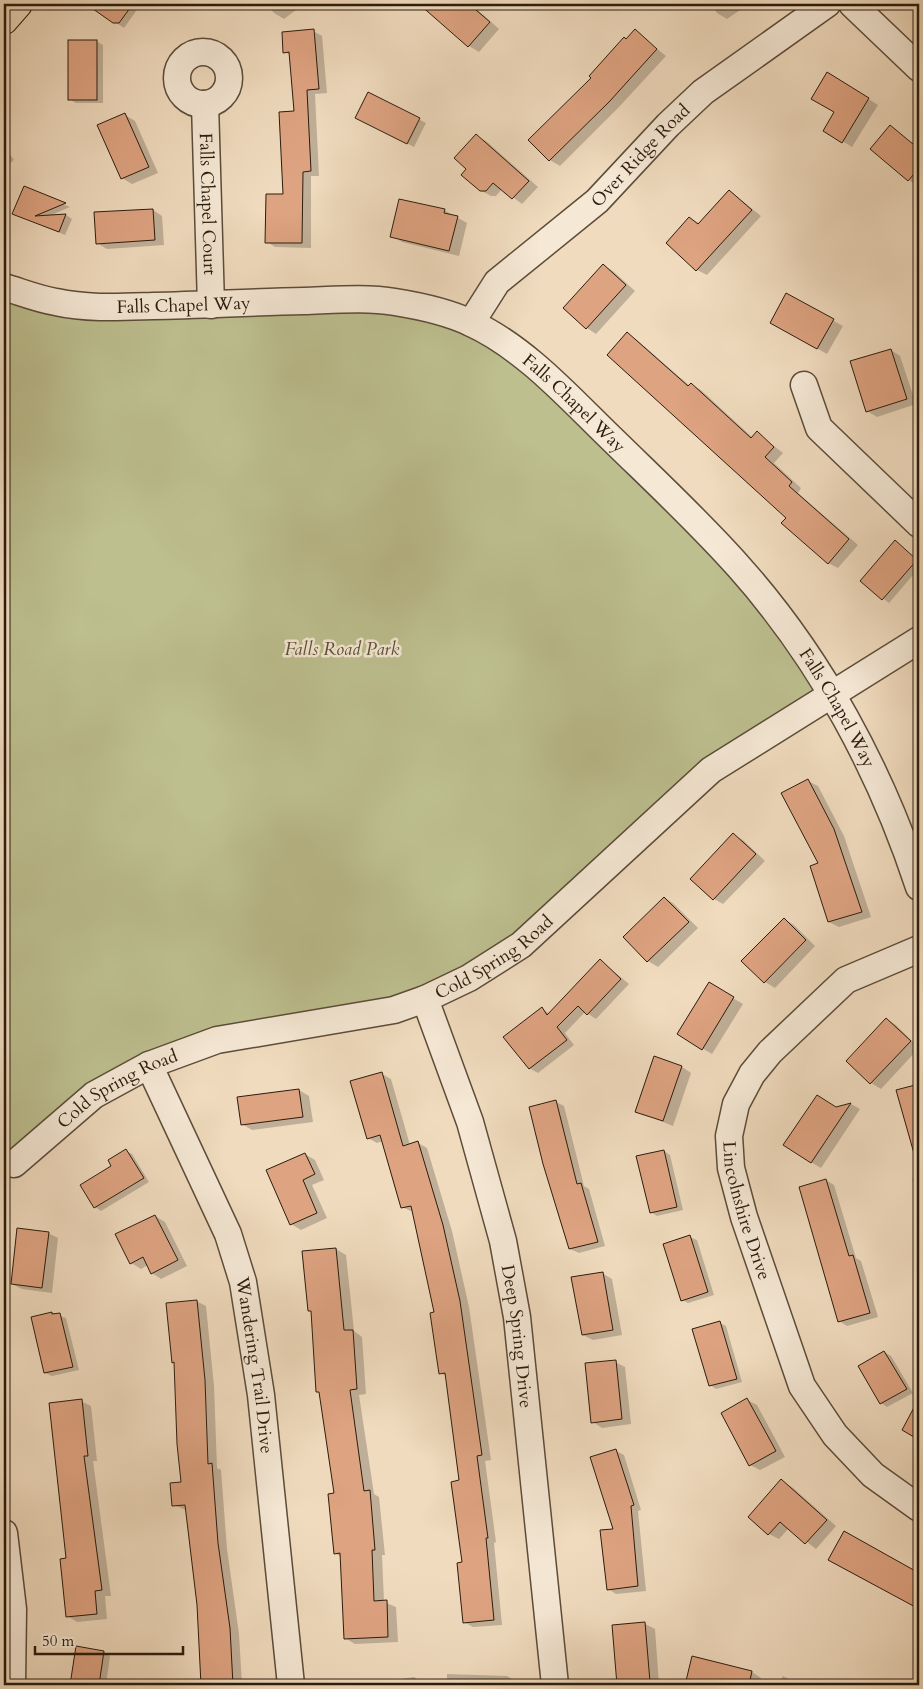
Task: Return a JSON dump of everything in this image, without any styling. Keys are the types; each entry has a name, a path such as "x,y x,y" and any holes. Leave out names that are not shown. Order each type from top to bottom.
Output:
{"main road":[{"path":"4,20 18,4"}],"street":[{"name":"Over Ridge Road","path":"471,323 497,282 597,201 668,125 703,92 827,4"},
{"path":"852,4 919,68"},
{"name":"Falls Chapel Court","path":"204,104 211,305"},
{"name":"Falls Chapel Way","path":"4,287 77,306 211,305 353,300 392,301 430,309 471,323 512,348 550,379 710,536 741,568 770,606 831,693 890,808 919,887"},
{"path":"804,385 819,428 919,524"},
{"name":"Cold Spring Road","path":"14,1164 94,1095 149,1065 217,1040 394,1010 425,999 470,978 521,945 711,770 831,693 919,640"},
{"name":"Lincolnshire Drive","path":"919,949 846,980 770,1052 752,1074 736,1104 729,1136 731,1168 744,1217 802,1386 835,1436 873,1475 919,1508"},
{"name":"Deep Spring Drive","path":"425,999 470,1122 503,1241 517,1316 555,1685"},
{"name":"Wandering Trail Drive","path":"149,1065 228,1234 243,1282 261,1396 291,1685"},
{"path":"4,1533 13,1609 12,1685"}],"green space":[{"name":"Falls Road Park","path":"4,287 35,296 275,302 471,323 654,480 831,693 711,770 469,978 149,1065 4,1169"}],"building":[{"path":"86,4 133,4 119,23 113,23"},
{"path":"419,4 469,4 490,22 468,47"},
{"path":"314,29 319,89 307,90 311,171 303,172 302,243 265,243 266,194 283,194 279,112 294,111 289,52 283,53 282,32"},
{"path":"635,29 657,49 609,102 549,161 528,140 591,78 589,76 624,37 626,39"},
{"path":"68,40 97,40 97,100 68,100"},
{"path":"827,72 869,98 842,143 823,131 834,112 811,99"},
{"path":"368,92 420,118 407,144 355,118"},
{"path":"125,113 149,167 121,179 97,125"},
{"path":"890,125 919,149 919,168 908,181 870,149"},
{"path":"476,134 529,181 512,199 493,183 486,191 480,191 461,175 466,169 454,158"},
{"path":"24,186 66,203 35,216 66,214 59,232 12,214"},
{"path":"729,190 752,210 696,271 666,243 689,217 698,224"},
{"path":"399,199 445,209 444,213 458,216 449,251 390,237"},
{"path":"153,209 155,240 96,244 94,212"},
{"path":"603,264 626,285 586,329 563,308"},
{"path":"786,293 834,319 817,349 770,323"},
{"path":"627,332 688,386 691,383 751,438 757,431 774,447 765,457 792,482 789,486 849,539 828,564 781,523 786,518 607,355"},
{"path":"891,349 907,399 866,412 850,361"},
{"path":"895,540 917,560 882,600 860,581"},
{"path":"808,779 834,829 862,912 828,922 810,866 818,863 781,793"},
{"path":"733,833 756,854 713,900 690,879"},
{"path":"664,897 689,922 647,962 623,937"},
{"path":"784,918 806,940 764,983 741,961"},
{"path":"600,959 621,979 587,1015 578,1006 557,1027 567,1040 529,1069 503,1037 542,1007 547,1015"},
{"path":"709,982 734,997 702,1050 677,1034"},
{"path":"886,1018 911,1041 870,1084 846,1061"},
{"path":"654,1056 682,1066 663,1121 635,1112"},
{"path":"382,1072 403,1146 418,1141 443,1225 460,1301 482,1455 477,1456 488,1538 486,1538 494,1620 463,1623 457,1563 462,1562 451,1482 459,1480 445,1373 439,1374 430,1313 434,1312 411,1206 401,1208 380,1135 367,1139 350,1081"},
{"path":"919,1084 919,1157 915,1157 896,1090"},
{"path":"299,1089 303,1117 241,1125 237,1097"},
{"path":"817,1095 836,1107 851,1103 811,1163 783,1145"},
{"path":"556,1100 577,1184 581,1183 598,1242 569,1249 543,1164 529,1107"},
{"path":"126,1149 144,1178 94,1208 80,1185 111,1166 108,1160"},
{"path":"664,1150 677,1207 650,1213 636,1156"},
{"path":"305,1153 315,1174 303,1180 317,1213 290,1225 266,1170"},
{"path":"826,1179 849,1256 853,1255 870,1313 838,1322 799,1187"},
{"path":"155,1215 178,1260 151,1274 143,1257 130,1264 115,1234"},
{"path":"17,1228 49,1232 42,1288 11,1284"},
{"path":"690,1235 708,1292 681,1301 663,1244"},
{"path":"336,1248 344,1330 353,1330 357,1389 350,1390 364,1491 370,1490 375,1550 372,1550 374,1601 387,1600 388,1637 344,1639 340,1553 334,1554 328,1494 334,1493 319,1392 316,1392 311,1311 308,1311 302,1251"},
{"path":"603,1272 613,1330 582,1335 571,1277"},
{"path":"197,1300 205,1380 208,1464 212,1463 218,1543 230,1628 233,1685 201,1685 197,1605 185,1505 172,1506 170,1483 181,1482 177,1444 174,1362 172,1363 166,1303"},
{"path":"52,1312 52,1314 60,1313 73,1367 44,1373 31,1317"},
{"path":"720,1321 737,1379 709,1386 692,1329"},
{"path":"884,1351 907,1389 880,1404 858,1366"},
{"path":"616,1360 622,1419 591,1423 585,1363"},
{"path":"747,1398 776,1451 749,1466 721,1413"},
{"path":"919,1398 919,1440 902,1430"},
{"path":"82,1399 88,1456 84,1456 102,1590 95,1591 97,1614 66,1617 60,1559 66,1558 49,1403"},
{"path":"616,1449 634,1505 631,1506 638,1586 607,1590 600,1530 613,1529 590,1457"},
{"path":"781,1479 827,1520 805,1544 780,1522 768,1535 748,1517"},
{"path":"844,1531 919,1573 919,1609 828,1560"},
{"path":"645,1622 650,1682 617,1685 612,1625"},
{"path":"76,1646 104,1651 99,1685 70,1685"},
{"path":"692,1656 752,1671 749,1685 685,1685"}]}
